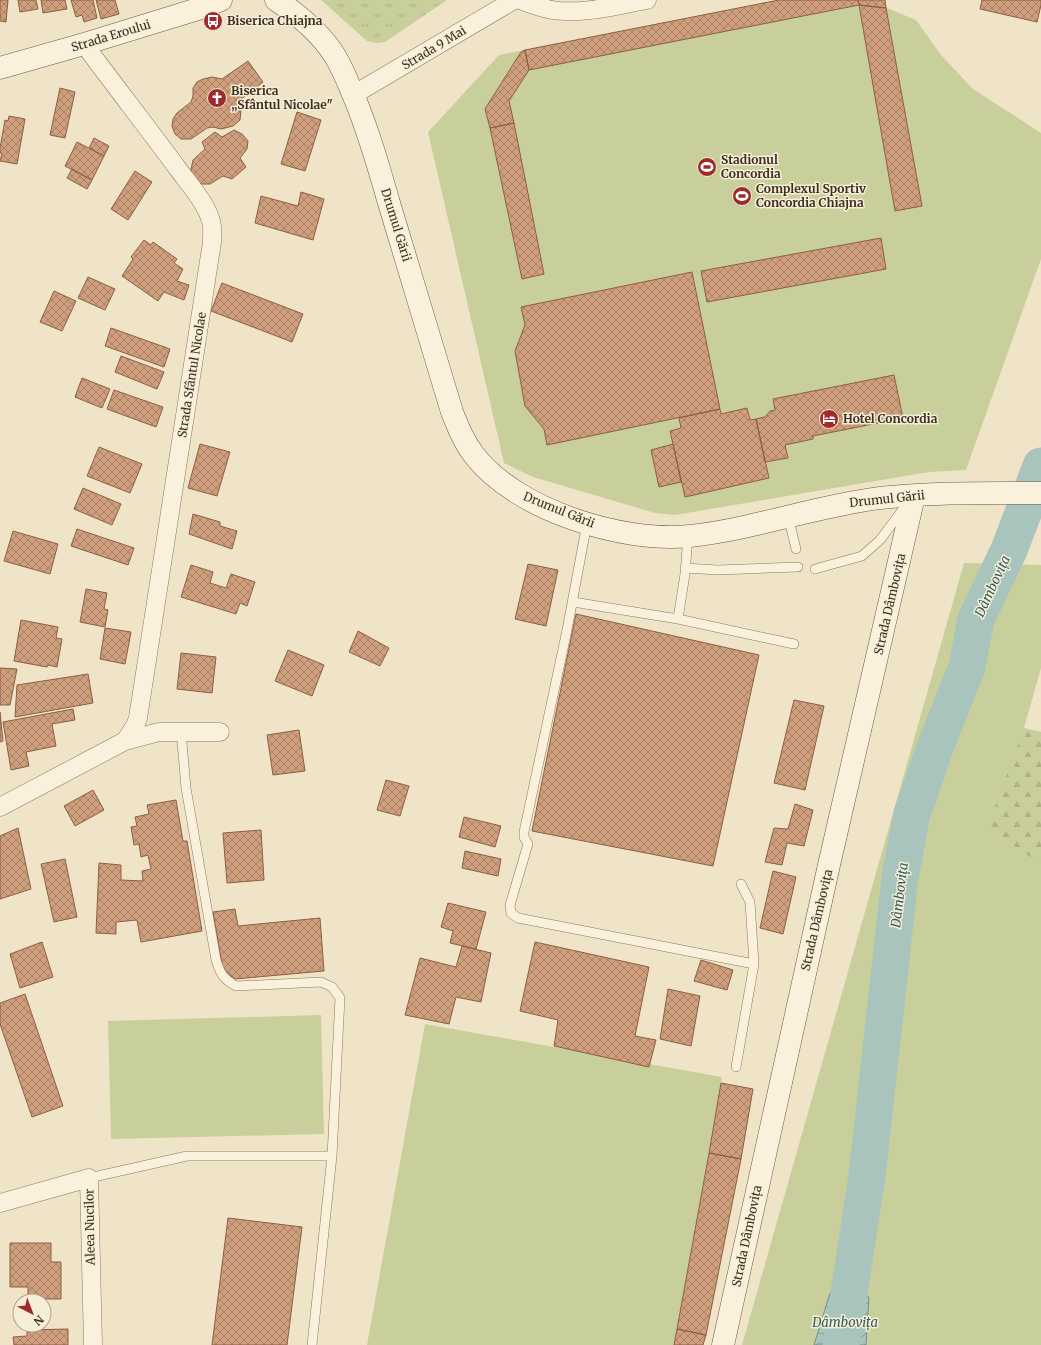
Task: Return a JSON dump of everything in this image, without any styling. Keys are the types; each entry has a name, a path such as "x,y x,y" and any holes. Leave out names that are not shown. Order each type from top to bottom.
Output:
{"main road":[{"name":"Strada Eroului","path":"0,68 198,9 221,0"},
{"name":"Drumul Gării","path":"276,0 303,19 325,41 342,68 377,160 446,391 461,434 473,454 500,482 538,504 587,523 612,530 640,535 688,536 755,525 788,516 872,499 961,493 1041,493"},
{"name":"Strada Dâmbovița","path":"723,1345 914,496"}],"street":[{"name":"Strada 9 Mai","path":"353,95 514,0"},
{"path":"520,0 546,9 571,11 647,0"},
{"name":"Strada Sfântul Nicolae","path":"84,44 157,140 200,200 211,221 212,232 212,242 138,718 135,726 125,741"},
{"name":"Strada Sfântul Nicolae","path":"0,807 125,741 158,732 220,732"},
{"name":"Aleea Nucilor","path":"0,1203 89,1178 93,1345"}],"lane":[{"path":"816,569 862,556 880,540 914,496"},
{"path":"788,516 796,550"},
{"path":"587,523 573,602 524,832 524,837 528,844 510,905 511,913 518,918 754,964"},
{"path":"678,618 688,536"},
{"path":"685,568 718,570 798,567"},
{"path":"573,602 678,618 794,644"},
{"path":"181,731 186,788 216,960 220,972 227,981 236,986 321,982 332,987 340,998 332,1156 312,1345"},
{"path":"736,1067 754,964 750,902 741,884"},
{"path":"89,1178 187,1156 332,1156"}],"green space":[{"path":"321,0 447,0 385,42 376,43 367,41"},
{"name":"Complexul Sportiv Concordia Chiajna","path":"779,0 885,0 887,8 916,20 941,55 973,89 1041,133 1041,259 966,470 929,472 675,515 655,513 533,477 504,463 428,132 499,55"},
{"path":"964,563 1041,565 1041,668 1024,728 1041,732 1041,1345 866,1345 869,1297 830,1293 814,1345 742,1345"},
{"path":"1024,728 1041,732 1041,863 986,831"},
{"path":"321,1015 324,1134 111,1139 108,1021"},
{"path":"425,1024 722,1077 674,1345 367,1345"}],"water":[{"name":"Dâmbovița","path":"830,1293 869,1297 866,1345 814,1345"}],"building":[{"path":"0,0 8,0 6,22 0,21"},
{"path":"18,0 36,0 38,9 20,12"},
{"path":"41,0 65,0 67,9 43,13"},
{"path":"71,0 93,0 97,18 84,22 82,15 76,17"},
{"path":"96,0 115,0 119,14 101,19"},
{"path":"779,0 858,0 859,5 529,70 525,50"},
{"path":"858,0 885,0 886,8 859,5"},
{"path":"982,0 1041,0 1037,22 980,9"},
{"path":"859,5 886,8 922,206 895,211"},
{"path":"525,50 529,70 509,101 514,123 490,128 485,109 521,52"},
{"name":"Biserica „Sfântul Nicolae\"","path":"248,61 263,82 240,100 240,120 233,126 221,129 213,127 207,128 191,139 181,139 175,134 172,126 173,119 177,113 191,102 193,88 197,82 212,77 222,79"},
{"path":"60,88 75,92 65,138 50,135"},
{"path":"297,112 321,120 305,171 281,164"},
{"path":"9,116 25,119 17,164 0,161 2,153 0,153 0,148 5,120 8,121"},
{"path":"514,123 544,274 522,279 490,128"},
{"path":"234,130 242,134 248,141 247,149 240,158 246,167 232,179 223,176 210,184 201,184 194,178 191,170 193,160 205,149 202,142 215,132 222,137"},
{"path":"94,138 109,146 104,156 89,148"},
{"path":"77,142 104,156 92,180 65,166"},
{"path":"72,169 92,180 87,189 67,178"},
{"path":"135,171 152,182 128,220 111,209"},
{"path":"301,192 324,199 313,240 255,223 261,196 298,206"},
{"path":"881,238 886,269 707,302 701,271"},
{"path":"144,240 151,245 153,242 177,259 174,263 183,269 177,281 189,285 184,300 164,292 158,301 122,276 133,259 131,257"},
{"path":"692,272 720,409 547,445 544,429 525,406 515,351 525,325 521,307"},
{"path":"88,277 115,289 105,310 78,298"},
{"path":"222,283 303,314 292,342 211,311"},
{"path":"54,291 76,301 62,331 40,322"},
{"path":"111,328 170,349 164,367 105,346"},
{"path":"121,356 164,372 157,389 115,372"},
{"name":"Hotel Concordia","path":"894,375 903,418 813,436 813,439 785,445 788,458 765,462 756,419 765,417 770,411 775,410 773,399"},
{"path":"82,378 110,389 102,408 75,397"},
{"path":"114,390 163,407 156,427 107,409"},
{"path":"747,408 750,420 756,419 769,478 685,497 670,431 681,428 679,418 720,409 721,414"},
{"path":"200,444 230,452 217,496 188,488"},
{"path":"673,444 681,482 659,487 651,450"},
{"path":"99,447 142,464 130,493 87,476"},
{"path":"83,488 121,504 112,525 74,509"},
{"path":"193,514 220,522 220,526 237,531 232,549 189,534"},
{"path":"77,529 134,548 128,565 71,546"},
{"path":"13,531 58,544 50,574 4,561"},
{"path":"528,564 558,570 546,626 515,619"},
{"path":"191,565 213,572 210,583 226,588 231,574 255,582 247,606 240,603 236,614 181,597"},
{"path":"86,589 107,593 104,609 108,610 105,627 80,622"},
{"path":"576,614 759,655 713,866 532,831"},
{"path":"21,620 58,627 56,638 62,639 57,667 48,665 47,667 14,661"},
{"path":"105,628 131,632 125,664 100,659"},
{"path":"358,631 389,648 380,666 349,652"},
{"path":"288,650 324,665 312,696 275,681"},
{"path":"181,653 216,657 212,693 177,689"},
{"path":"0,668 17,669 10,705 0,705"},
{"path":"88,674 93,703 15,717 17,685"},
{"path":"794,700 824,706 805,790 774,783"},
{"path":"73,709 75,720 52,724 56,746 26,752 29,766 11,770 3,722"},
{"path":"0,712 3,741 0,742"},
{"path":"299,730 305,771 273,775 267,735"},
{"path":"386,780 409,786 400,816 377,810"},
{"path":"93,790 104,810 75,826 64,806"},
{"path":"176,800 183,841 187,841 202,931 141,942 137,920 116,922 116,934 96,933 99,863 121,865 121,880 143,881 142,871 151,869 148,855 141,857 139,844 134,845 131,827 137,826 135,817 149,814 147,805"},
{"path":"795,804 813,810 804,846 787,843 782,865 765,862 774,828 788,829"},
{"path":"464,817 501,826 495,847 459,837"},
{"path":"18,828 31,889 0,899 0,836"},
{"path":"261,830 264,880 227,883 223,833"},
{"path":"465,851 501,859 498,876 462,868"},
{"path":"65,859 77,917 54,922 41,864"},
{"path":"773,871 796,877 783,934 760,928"},
{"path":"448,903 486,912 476,949 450,943 453,931 441,927"},
{"path":"235,909 238,926 320,918 324,971 235,979 223,970 213,912"},
{"path":"42,942 53,977 20,988 10,954"},
{"path":"535,942 649,967 635,1036 656,1040 649,1067 554,1046 558,1020 520,1011"},
{"path":"462,946 491,953 481,1002 456,997 449,1024 405,1015 420,958 456,967"},
{"path":"701,960 733,970 727,990 694,981"},
{"path":"668,989 700,996 691,1046 660,1039"},
{"path":"25,994 63,1106 32,1117 0,1024 0,1003"},
{"path":"721,1083 753,1089 741,1159 709,1153"},
{"path":"709,1153 741,1159 706,1335 677,1329"},
{"path":"228,1218 302,1227 287,1345 212,1345"},
{"path":"10,1243 51,1243 51,1262 61,1262 61,1299 52,1299 52,1293 28,1293 28,1287 10,1287"},
{"path":"52,1329 68,1329 68,1345 14,1345 13,1337 27,1336 27,1333 52,1333"},
{"path":"677,1329 706,1335 703,1345 674,1345"}],"waterway":[{"name":"Dâmbovița","path":"841,1345 867,1176 900,877 912,814 936,745 967,667 976,619 1009,550 1041,466"}],"place":[{"name":"Biserica Chiajna","path":"213,21"},
{"name":"Biserica „Sfântul Nicolae\"","path":"217,98"},
{"name":"Stadionul Concordia","path":"707,167"},
{"name":"Complexul Sportiv Concordia Chiajna","path":"742,196"},
{"name":"Hotel Concordia","path":"829,419"}]}
